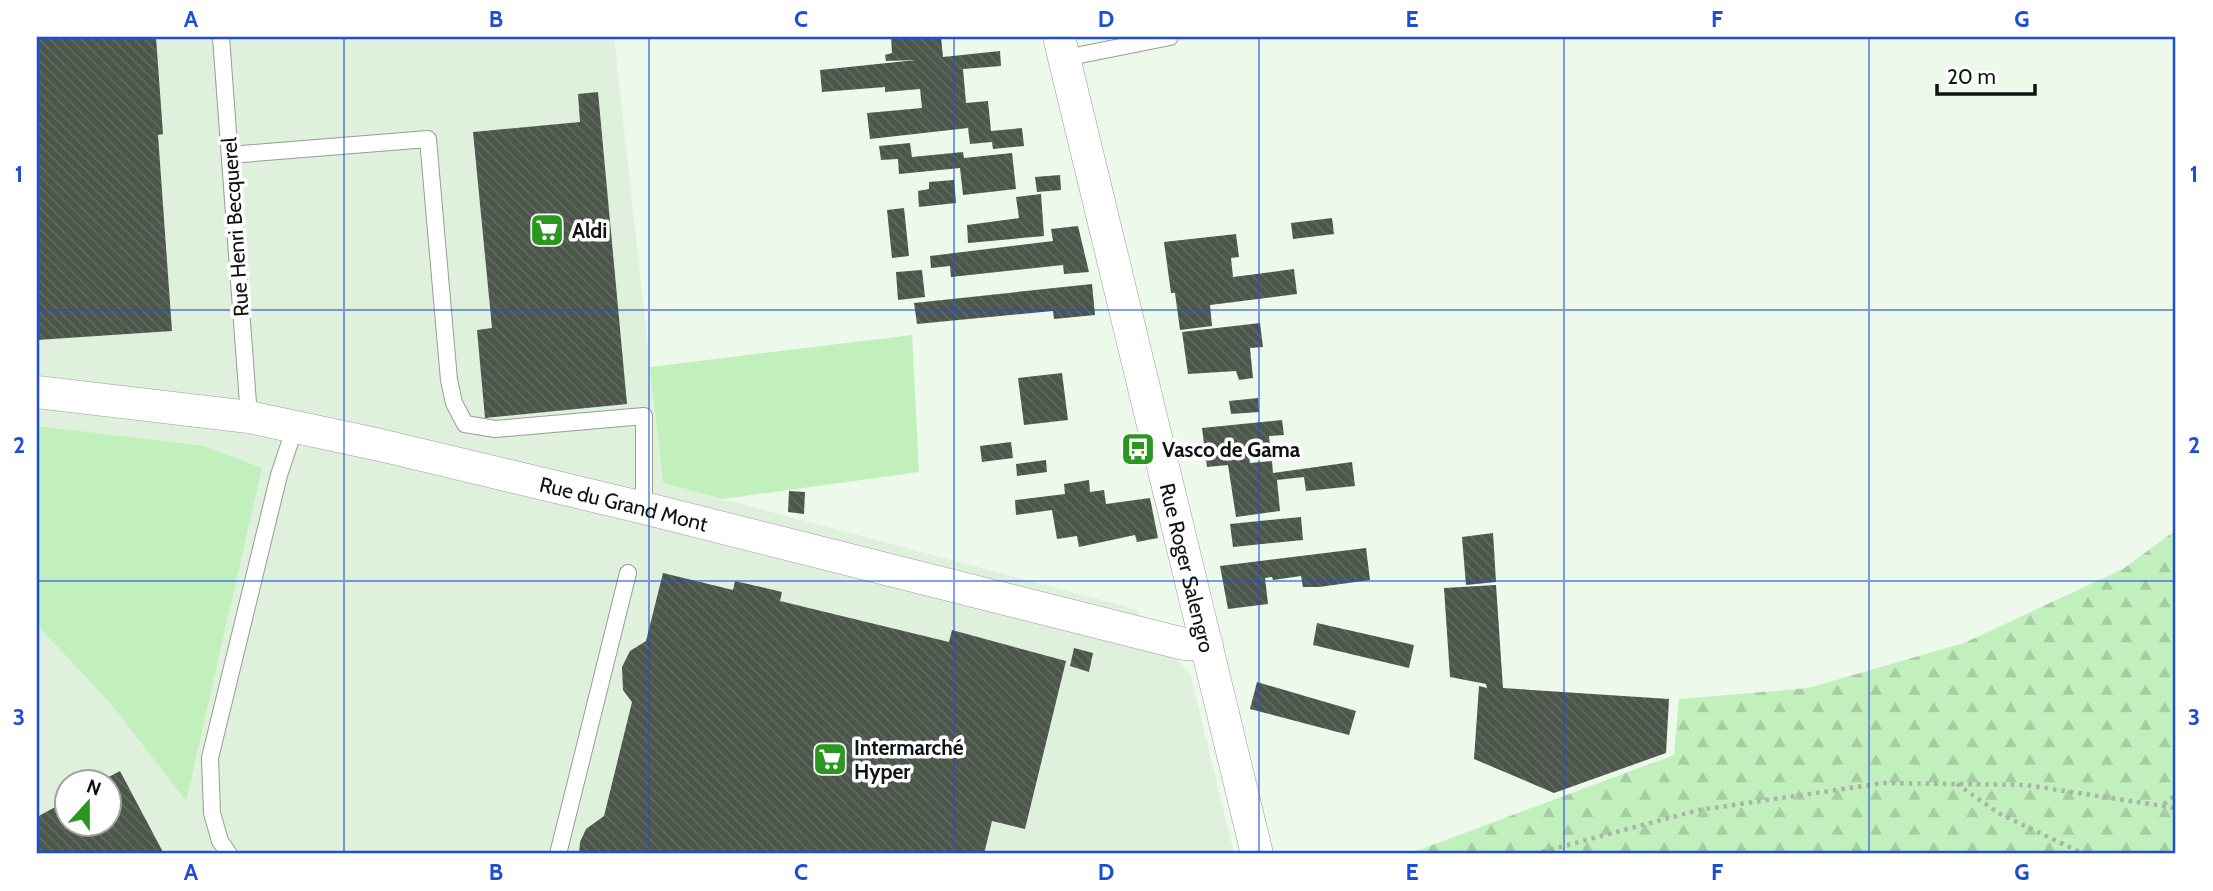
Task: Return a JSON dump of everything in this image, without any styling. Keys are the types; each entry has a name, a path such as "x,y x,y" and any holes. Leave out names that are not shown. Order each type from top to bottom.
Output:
{"street":[{"name":"Rue Roger Salengro","path":"1062,47 1257,854"},
{"name":"Rue du Grand Mont","path":"37,392 249,418 295,427 644,508 1184,644 1207,645"}],"lane":[{"name":"Rue Henri Becquerel","path":"221,37 249,418"},
{"path":"1062,47 1170,37"},
{"path":"230,155 428,139 449,380 454,403 465,424 495,429 644,416 644,508"},
{"path":"229,854 220,841 212,813 210,758 279,475 295,427"},
{"path":"558,854 628,573"}],"path":[{"path":"1534,854 1699,810 1884,783 2026,785 2164,804 2176,808"},
{"path":"1957,784 2000,814 2084,854"},
{"path":"2164,804 2176,795"}],"shaded area":[{"path":"37,37 614,37 663,483 1135,609 1191,676 1234,854 37,854"}],"green space":[{"path":"912,335 919,472 723,499 663,483 650,367"},
{"path":"37,426 204,446 262,468 186,801 112,705 37,625"},
{"path":"2176,530 2176,854 1408,854 1674,755 1679,699 1808,688 1964,643 2123,569"}],"building":[{"path":"37,37 156,37 163,134 158,135 172,331 37,340"},
{"path":"891,37 941,37 943,57 1000,51 1001,66 963,69 966,103 988,101 991,131 1022,128 1024,146 993,149 992,142 970,144 968,128 870,139 867,113 922,108 920,89 885,92 885,87 822,92 820,70 916,60 886,61 885,55 892,53"},
{"name":"Aldi","path":"598,92 627,404 485,418 477,330 492,328 473,132 580,122 578,94"},
{"path":"910,143 912,157 963,152 964,158 1012,153 1016,189 963,195 960,168 899,174 898,159 881,160 879,146"},
{"path":"1060,175 1061,190 1037,192 1035,177"},
{"path":"954,180 956,203 919,207 918,191 929,189 929,182"},
{"path":"1041,194 1044,236 968,243 967,225 1019,218 1016,197"},
{"path":"904,208 909,256 892,258 887,210"},
{"path":"1332,218 1334,234 1293,239 1291,223"},
{"path":"1078,226 1089,272 1064,274 1063,265 951,277 950,266 931,268 930,256 1053,241 1051,229"},
{"path":"1236,234 1239,257 1231,258 1233,277 1294,269 1297,294 1210,305 1212,326 1180,330 1175,293 1171,293 1164,242"},
{"path":"922,270 925,297 898,300 896,272"},
{"path":"1092,284 1095,315 1054,319 1053,311 917,324 914,303"},
{"path":"1260,323 1263,347 1250,348 1253,378 1239,380 1236,371 1188,374 1182,332"},
{"path":"1062,373 1068,420 1024,425 1018,378"},
{"path":"1258,398 1259,412 1231,414 1229,401"},
{"path":"1282,420 1284,435 1269,436 1270,446 1248,448 1250,463 1272,461 1273,473 1352,462 1355,486 1306,491 1304,477 1277,480 1280,511 1236,517 1228,465 1207,467 1202,428"},
{"path":"1011,442 1013,458 982,462 980,446"},
{"path":"1046,460 1047,472 1017,476 1016,464"},
{"path":"1089,480 1090,492 1104,490 1106,504 1150,498 1158,538 1137,542 1135,535 1079,547 1077,536 1057,539 1052,510 1016,515 1015,500 1065,494 1064,484"},
{"path":"789,491 805,492 804,514 788,512"},
{"path":"1301,517 1303,540 1233,547 1230,524"},
{"path":"1493,533 1496,582 1466,585 1462,537"},
{"path":"1366,548 1370,580 1303,587 1301,576 1273,580 1272,577 1265,578 1268,604 1228,609 1220,566"},
{"name":"Intermarché Hyper","path":"663,573 733,590 735,581 782,592 780,601 949,642 952,630 1066,661 1025,829 992,821 984,854 579,854 580,842 586,829 604,816 632,702 623,690 622,667 630,651 646,641"},
{"path":"1496,585 1503,688 1669,699 1666,753 1554,793 1474,759 1479,686 1487,688 1486,684 1450,677 1444,588"},
{"path":"1317,623 1414,645 1409,668 1313,645"},
{"path":"1074,648 1093,653 1089,672 1070,666"},
{"path":"1257,682 1356,711 1349,735 1250,709"},
{"path":"122,775 164,854 37,854 37,817 52,809 52,838 122,838"}],"place":[{"name":"Aldi","path":"547,230"},
{"name":"Vasco de Gama","path":"1138,449"},
{"name":"Intermarché Hyper","path":"830,759"}]}
